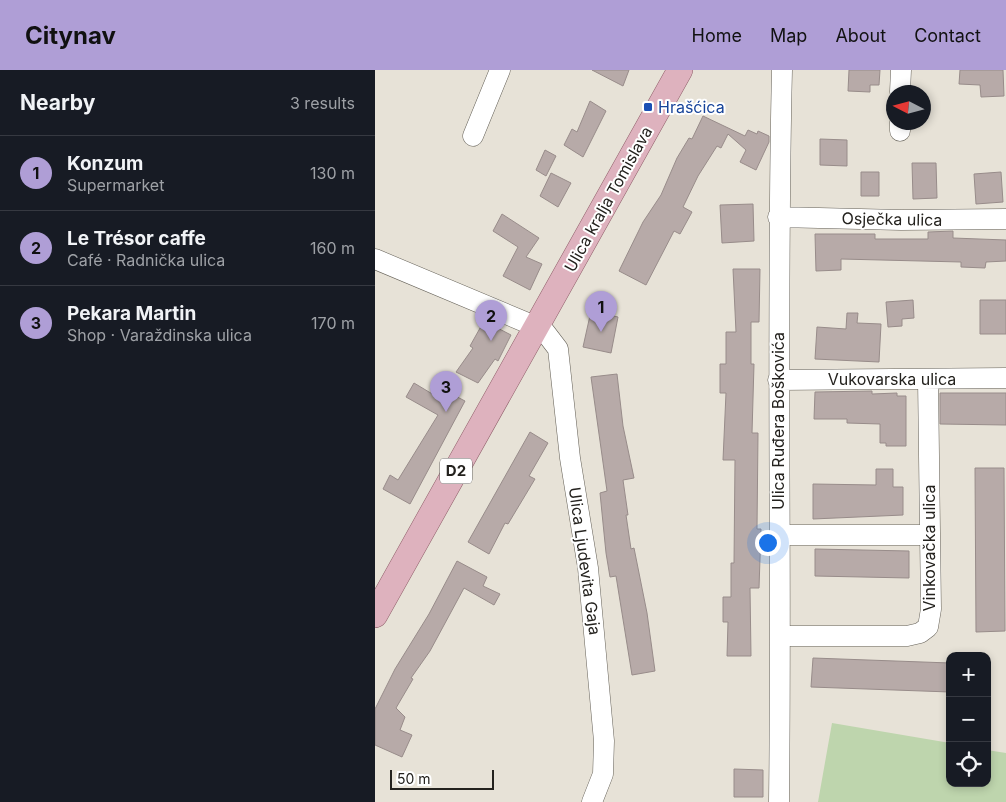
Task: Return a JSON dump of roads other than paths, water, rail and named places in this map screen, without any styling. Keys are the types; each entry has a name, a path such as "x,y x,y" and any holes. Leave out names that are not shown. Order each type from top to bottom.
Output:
{"main road":[{"name":"Ulica kralja Tomislava","path":"537,327 679,70"},
{"name":"D2","path":"375,615 537,327"}],"street":[{"path":"473,136 500,70"},
{"name":"Ulica Ruđera Boškovića","path":"779,802 781,636 778,380 782,70"},
{"path":"900,85 901,70"},
{"name":"Osječka ulica","path":"779,217 901,220 1006,219"},
{"path":"375,259 537,327"},
{"name":"Ulica Ljudevita Gaja","path":"537,327 545,332 558,349 570,458 588,568 604,741 603,774 592,802"},
{"name":"Vukovarska ulica","path":"778,380 1006,378"},
{"name":"Vinkovačka ulica","path":"781,636 907,636 921,633 928,627 931,609 928,379"},
{"path":"779,535 929,535"}],"place":[{"name":"Hrašćica","path":"648,107"},
{"name":"Konzum","path":"601,332"},
{"name":"Le Trésor caffe","path":"491,341"},
{"name":"Pekara Martin","path":"446,412"}]}
